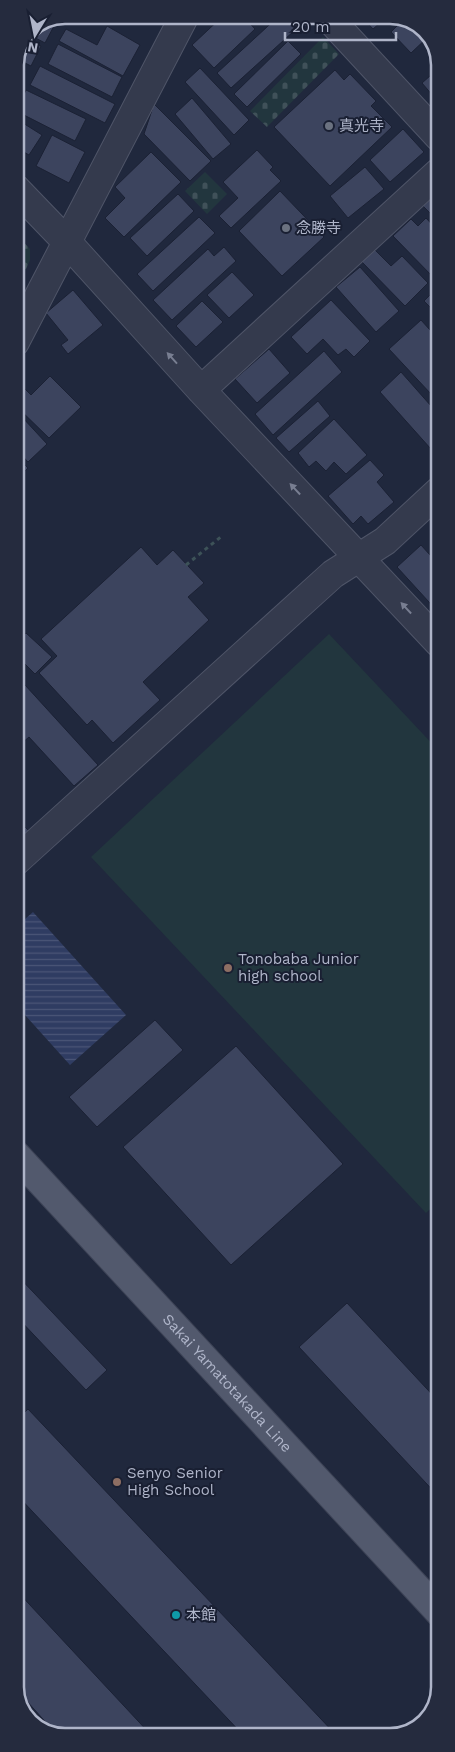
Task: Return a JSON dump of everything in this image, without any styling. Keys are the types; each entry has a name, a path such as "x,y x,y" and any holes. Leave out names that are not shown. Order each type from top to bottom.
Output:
{"main road":[{"name":"Sakai Yamatotakada Line","path":"24,1164 431,1603"}],"street":[{"path":"24,325 180,24"},
{"path":"334,24 431,128"},
{"path":"201,390 431,179"},
{"path":"24,197 201,390 431,634"},
{"path":"24,855 333,574 385,541 431,498"}],"path":[{"path":"186,565 222,536"}],"green space":[{"path":"323,37 339,54 267,127 250,111"},
{"path":"205,172 227,194 207,214 185,191"},
{"path":"24,243 30,249 30,260 24,274"},
{"path":"329,634 431,742 431,1208 426,1213 91,857"}],"water":[{"path":"33,912 126,1015 70,1065 24,1014 24,920"}],"building":[{"path":"214,24 250,24 255,29 214,68 192,45"},
{"path":"270,24 302,24 231,88 217,73"},
{"path":"368,24 379,24 373,29"},
{"path":"398,25 401,25 413,31 424,41 411,53 391,32"},
{"path":"54,26 45,43 35,38 42,31"},
{"path":"107,26 140,45 123,76 59,41 66,29 97,45"},
{"path":"32,41 41,46 31,66 24,63 27,49"},
{"path":"288,41 301,54 247,107 234,94"},
{"path":"58,44 122,77 112,97 48,64"},
{"path":"40,66 115,104 105,123 30,85"},
{"path":"200,68 249,120 234,135 185,82"},
{"path":"335,70 344,80 350,74 376,101 371,106 392,127 330,186 274,127"},
{"path":"431,75 431,94 422,83"},
{"path":"26,90 86,119 75,141 24,115 24,94"},
{"path":"192,98 231,144 213,159 175,114"},
{"path":"154,104 211,161 190,181 144,134"},
{"path":"24,124 42,135 29,155 24,152"},
{"path":"403,129 424,152 390,182 370,160"},
{"path":"52,135 85,152 69,183 36,166"},
{"path":"257,150 273,167 270,170 281,181 231,228 219,216 238,198 223,182"},
{"path":"151,152 181,182 124,237 105,218 125,198 115,187"},
{"path":"365,167 384,189 348,218 330,196"},
{"path":"280,191 324,237 282,276 239,231"},
{"path":"178,194 194,211 147,256 130,238"},
{"path":"431,198 431,214 423,206"},
{"path":"199,217 215,233 153,291 137,274"},
{"path":"426,218 431,223 431,275 393,236 411,219 418,226"},
{"path":"224,247 236,261 172,320 153,300 208,249 214,256"},
{"path":"374,249 391,266 402,256 428,283 405,306 361,261"},
{"path":"360,267 399,311 376,332 336,287"},
{"path":"232,272 254,295 229,318 207,295"},
{"path":"73,290 103,325 68,354 61,345 68,340 46,313"},
{"path":"431,294 431,308 424,301"},
{"path":"331,300 370,341 354,357 346,349 338,355 323,339 307,354 291,337"},
{"path":"202,301 223,322 196,347 176,326"},
{"path":"421,320 431,331 431,394 389,349"},
{"path":"269,349 290,373 257,403 235,379"},
{"path":"324,351 342,372 273,435 255,414"},
{"path":"401,372 431,406 431,449 380,392"},
{"path":"50,376 81,407 49,438 24,414 24,388 31,395"},
{"path":"318,401 330,416 289,452 276,438"},
{"path":"24,419 47,444 28,462 24,458"},
{"path":"334,419 367,455 346,474 334,462 326,471 316,461 309,467 298,453"},
{"path":"370,460 384,475 377,482 394,502 368,524 361,516 353,524 328,496"},
{"path":"24,464 28,468 24,472"},
{"path":"421,545 431,556 431,604 397,567"},
{"path":"141,547 157,565 173,550 204,583 188,597 209,620 143,682 160,700 113,743 92,720 87,725 39,673 57,656 41,639"},
{"path":"26,633 52,657 35,674 24,663 24,635"},
{"path":"24,684 98,765 74,786 29,737 24,741"},
{"path":"24,826 31,833 24,839"},
{"path":"155,1020 183,1050 97,1127 69,1097"},
{"path":"236,1046 343,1164 231,1265 123,1147"},
{"path":"24,1282 107,1370 86,1390 24,1324"},
{"path":"347,1303 431,1393 431,1488 299,1347"},
{"name":"本館","path":"28,1409 329,1728 236,1728 24,1502 24,1413"},
{"path":"24,1599 145,1728 62,1728 48,1725 26,1701 25,1695"}],"place":[{"name":"真光寺","path":"329,126"},
{"name":"念勝寺","path":"286,228"},
{"name":"Tonobaba Junior high school","path":"228,968"},
{"name":"Senyo Senior High School","path":"117,1482"},
{"name":"本館","path":"176,1615"}]}
